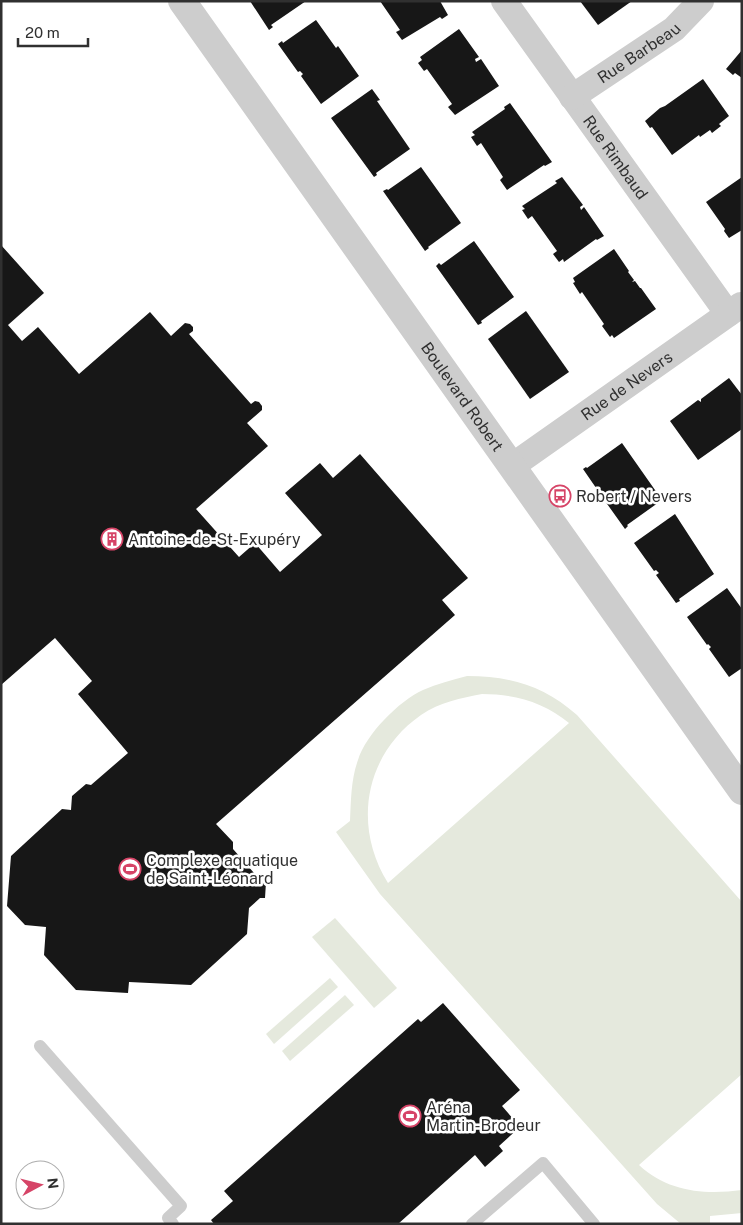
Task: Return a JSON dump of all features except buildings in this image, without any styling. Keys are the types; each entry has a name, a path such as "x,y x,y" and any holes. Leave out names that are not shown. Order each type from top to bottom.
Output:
{"street":[{"name":"Boulevard Robert","path":"182,1 742,791"},
{"name":"Rue Rimbaud","path":"504,1 572,97 735,309"},
{"name":"Rue Barbeau","path":"572,97 674,29 701,1"},
{"name":"Rue de Nevers","path":"512,466 735,309"}],"lane":[{"path":"40,1046 181,1206 168,1218 173,1224"},
{"path":"472,1224 543,1163 594,1224"}],"shaded area":[{"path":"467,676 498,678 526,685 565,705 577,715 742,902 742,1074 639,1165 662,1181 688,1190 714,1192 742,1190 742,1213 710,1216 710,1224 681,1224 657,1204 380,894 336,832 350,821 356,767 362,750 384,719 404,702 423,690","holes":["482,694 517,698 539,705 569,723 388,883 377,861 370,838 368,815 370,792 376,770 387,750 402,731 428,711 458,699"]},
{"path":"335,918 397,988 374,1008 312,937"},
{"path":"330,978 338,987 274,1044 266,1034"},
{"path":"345,995 354,1005 290,1061 282,1051"}],"place":[{"name":"Robert / Nevers","path":"560,496"},
{"name":"Antoine-de-St-Exupéry","path":"112,539"},
{"name":"Complexe aquatique de Saint-Léonard","path":"130,869"},
{"name":"Aréna Martin-Brodeur","path":"410,1116"}]}
